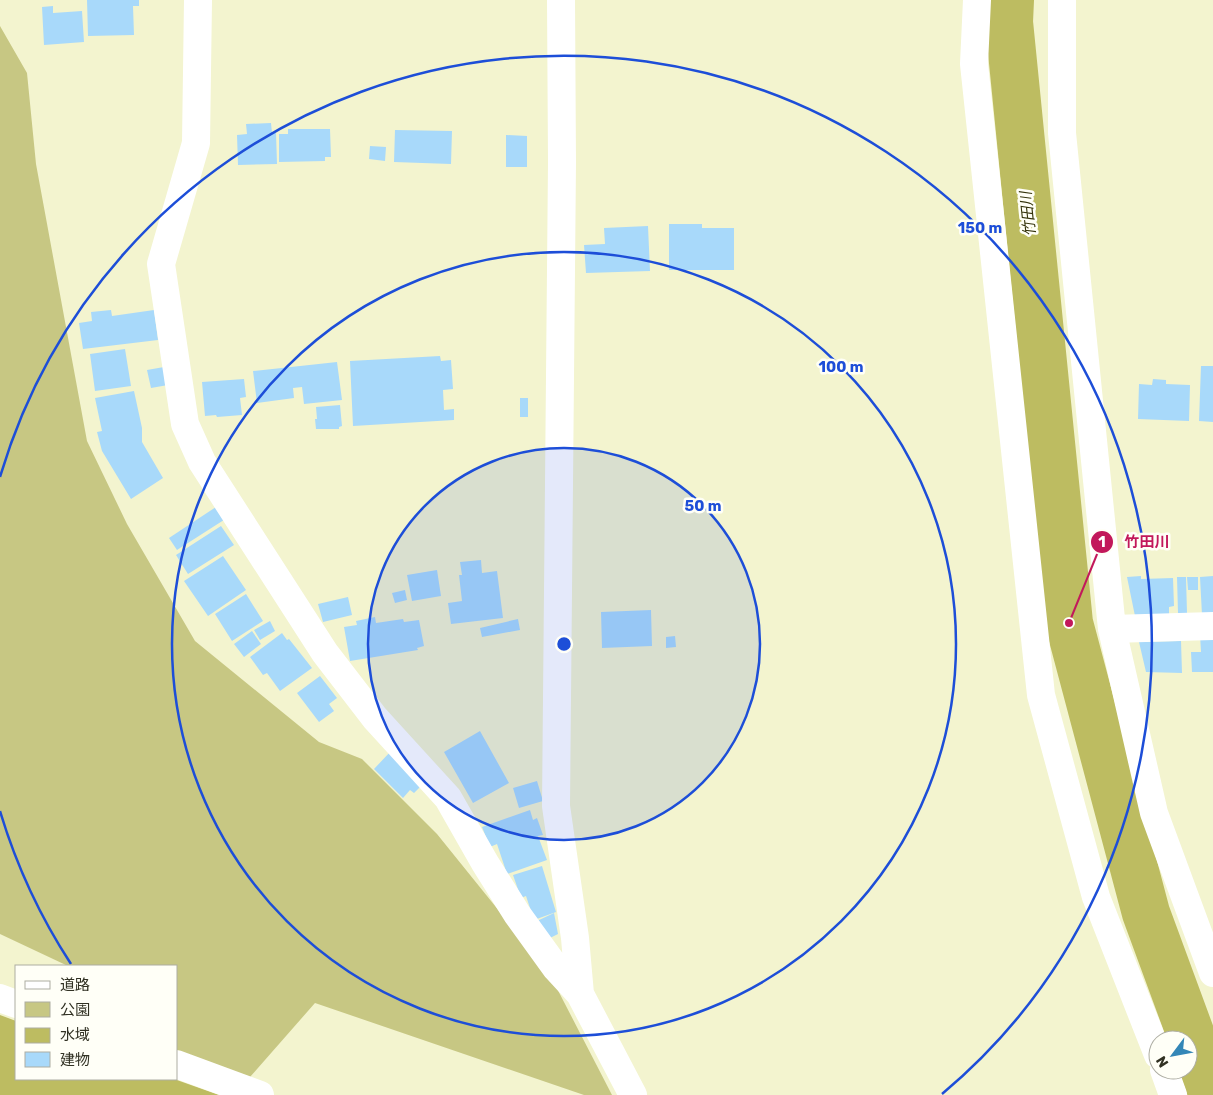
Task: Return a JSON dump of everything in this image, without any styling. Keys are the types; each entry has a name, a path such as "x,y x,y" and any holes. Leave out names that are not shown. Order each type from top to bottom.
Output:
{"street":[{"path":"198,0 196,144 161,264 185,424 202,462 325,653 375,718 448,798 517,914 556,968 580,994 633,1095"},
{"path":"561,0 562,162 556,806 575,938 580,994"},
{"path":"977,0 974,64 1042,695 1096,897 1148,1030"},
{"path":"1062,0 1062,133 1112,629 1154,813 1213,973"},
{"path":"1112,629 1213,626"},
{"path":"0,998 15,1004"},
{"path":"178,1065 260,1095"},
{"path":"1168,1080 1173,1095"}],"green space":[{"path":"0,26 27,73 36,164 87,441 127,524 195,641 319,742 362,759 437,834 549,973 612,1095 584,1095 315,1003 250,1077 178,1055 178,965 66,965 0,934"}],"water":[{"path":"0,1015 15,1021 15,1080 177,1080 219,1095 0,1095"}],"building":[{"path":"87,0 139,0 139,6 133,6 134,35 88,36"},
{"path":"53,6 53,13 82,11 84,42 44,45 42,7"},
{"path":"271,123 272,133 276,133 277,164 238,165 237,135 247,134 246,124"},
{"path":"288,129 330,129 331,157 325,157 325,161 279,162 279,134 288,134"},
{"path":"395,130 452,131 451,164 394,162"},
{"path":"506,135 527,136 527,167 506,167"},
{"path":"370,146 386,147 385,161 369,159"},
{"path":"669,224 702,224 702,228 734,228 734,270 669,270"},
{"path":"648,226 650,271 586,273 584,245 605,244 604,228"},
{"path":"111,310 112,316 154,310 158,340 83,349 79,323 92,321 91,312"},
{"path":"125,349 131,386 95,391 90,354"},
{"path":"440,356 441,361 451,360 453,389 443,390 444,410 454,409 454,420 353,426 350,361"},
{"path":"337,362 342,400 304,404 302,387 293,388 294,398 257,403 253,371"},
{"path":"1201,366 1213,366 1213,422 1199,421"},
{"path":"164,367 168,385 151,388 147,370"},
{"path":"244,379 246,397 240,398 242,415 205,416 202,382"},
{"path":"1153,379 1166,380 1166,384 1190,385 1189,421 1138,419 1139,384 1152,385"},
{"path":"134,391 142,428 142,442 163,478 131,499 102,451 97,432 102,431 95,398"},
{"path":"520,398 528,398 528,417 520,417"},
{"path":"340,405 342,426 339,429 316,429 316,407"},
{"path":"219,505 227,518 177,550 169,538"},
{"path":"221,526 234,545 188,574 176,555"},
{"path":"223,556 246,590 208,616 184,581"},
{"path":"481,560 482,573 497,571 503,618 451,624 448,603 462,601 459,575 462,575 460,562"},
{"path":"437,570 441,596 412,601 407,575"},
{"path":"1141,576 1141,579 1173,578 1174,606 1169,607 1169,616 1135,616 1127,577"},
{"path":"1213,576 1213,614 1202,615 1200,577"},
{"path":"1177,577 1186,577 1187,613 1178,613"},
{"path":"1187,577 1198,577 1198,590 1188,590"},
{"path":"405,590 407,600 395,603 392,593"},
{"path":"246,594 263,621 232,641 215,614"},
{"path":"348,597 352,615 323,622 318,604"},
{"path":"651,610 652,646 602,648 601,612"},
{"path":"375,617 376,623 403,619 404,622 419,620 424,646 417,648 418,650 350,661 344,627 357,625 356,621"},
{"path":"518,619 520,630 482,637 480,628"},
{"path":"270,621 275,631 260,640 254,630"},
{"path":"252,631 261,644 244,657 234,644"},
{"path":"282,633 312,668 280,691 267,673 263,675 250,657"},
{"path":"1200,635 1213,635 1213,672 1192,672 1191,652 1201,652"},
{"path":"675,636 676,647 666,648 666,637"},
{"path":"1181,641 1182,673 1146,672 1139,642"},
{"path":"320,676 337,698 329,704 334,711 319,722 297,693"},
{"path":"480,731 509,783 473,803 444,752"},
{"path":"391,751 424,783 414,793 410,790 403,798 374,769"},
{"path":"537,781 543,801 519,808 513,788"},
{"path":"530,810 533,820 537,818 543,835 538,836 547,860 507,874 497,844 490,847 482,827"},
{"path":"542,866 556,912 534,920 526,896 521,898 513,875"},
{"path":"554,913 558,934 546,940 537,921"}],"waterway":[{"name":"竹田川","path":"1010,0 1009,22 1069,623 1146,913 1213,1095"}],"place":[{"name":"竹田川","path":"1069,623"}]}
